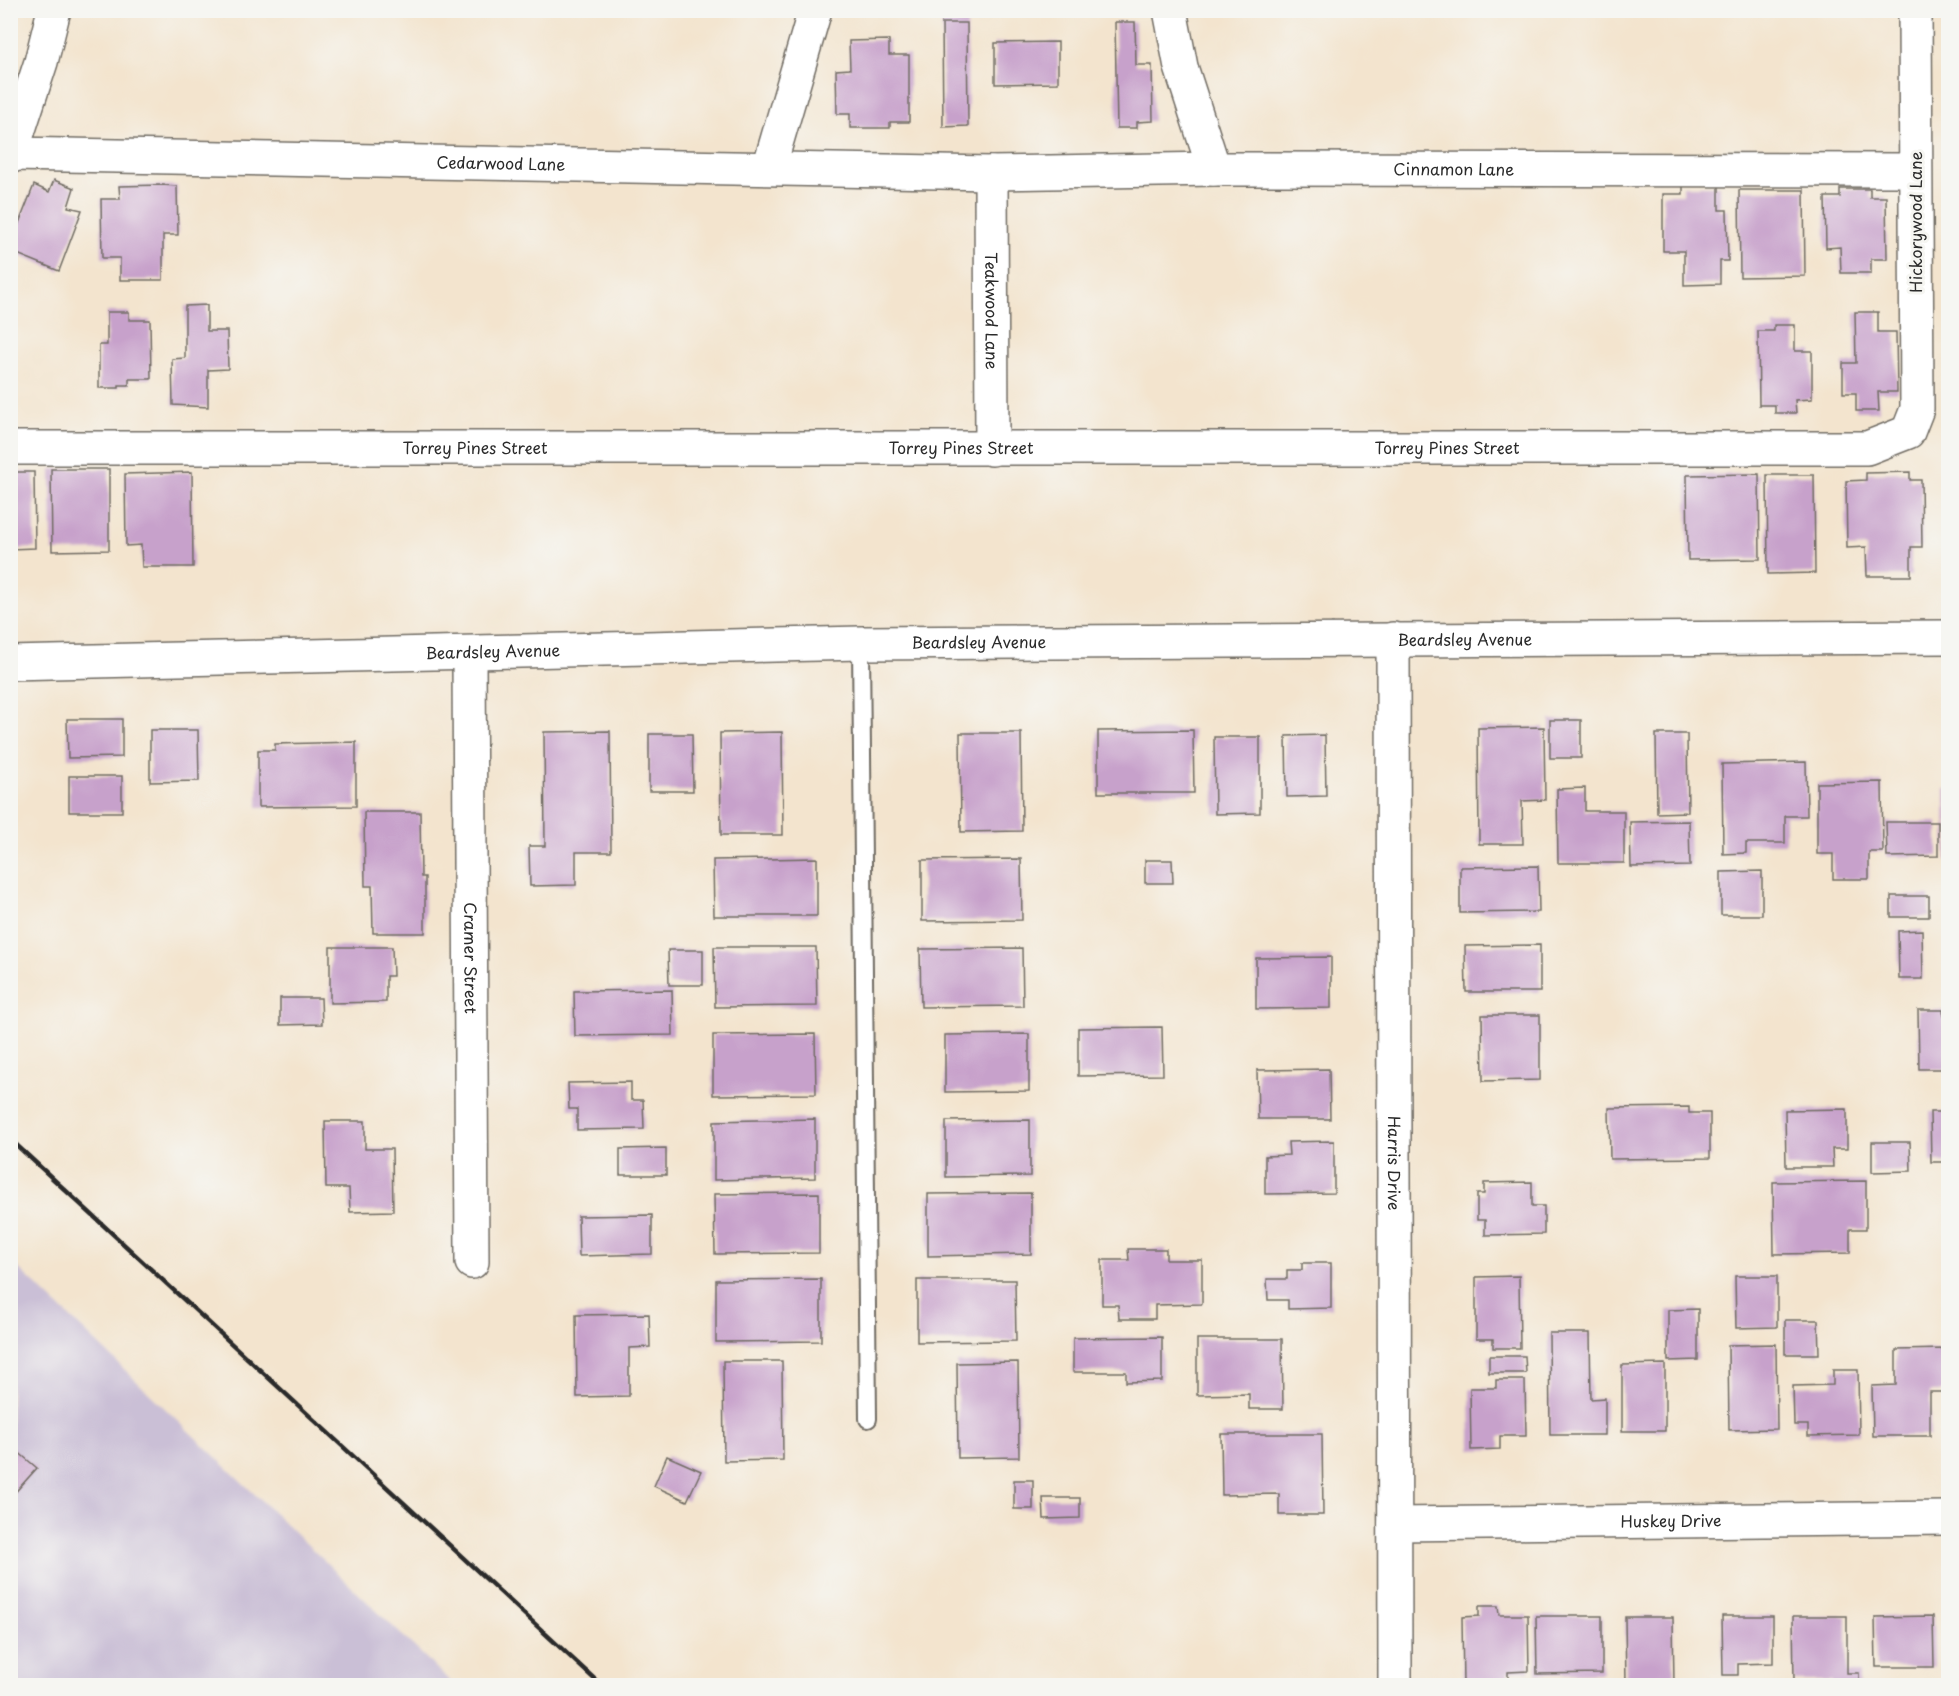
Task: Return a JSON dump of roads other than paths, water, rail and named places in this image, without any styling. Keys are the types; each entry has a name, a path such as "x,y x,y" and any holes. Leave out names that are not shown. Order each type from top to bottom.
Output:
{"street":[{"path":"11,155 41,62 54,10"},
{"path":"770,168 815,10"},
{"path":"1170,10 1181,67 1214,170"},
{"name":"Hickorywood Lane","path":"1908,432 1917,409 1914,10"},
{"name":"Cedarwood Lane","path":"11,155 992,172"},
{"name":"Cinnamon Lane","path":"992,172 1915,170"},
{"name":"Teakwood Lane","path":"992,172 993,449"},
{"name":"Torrey Pines Street","path":"10,448 1867,448 1908,432"},
{"name":"Beardsley Avenue","path":"10,663 861,643 1948,637"},
{"name":"Harris Drive","path":"1393,639 1395,1686"},
{"name":"Cramer Street","path":"469,654 472,1262"},
{"name":"Huskey Drive","path":"1395,1524 1948,1518"}],"lane":[{"path":"861,643 868,1419"}],"railway":[{"path":"10,1139 602,1686"}]}
